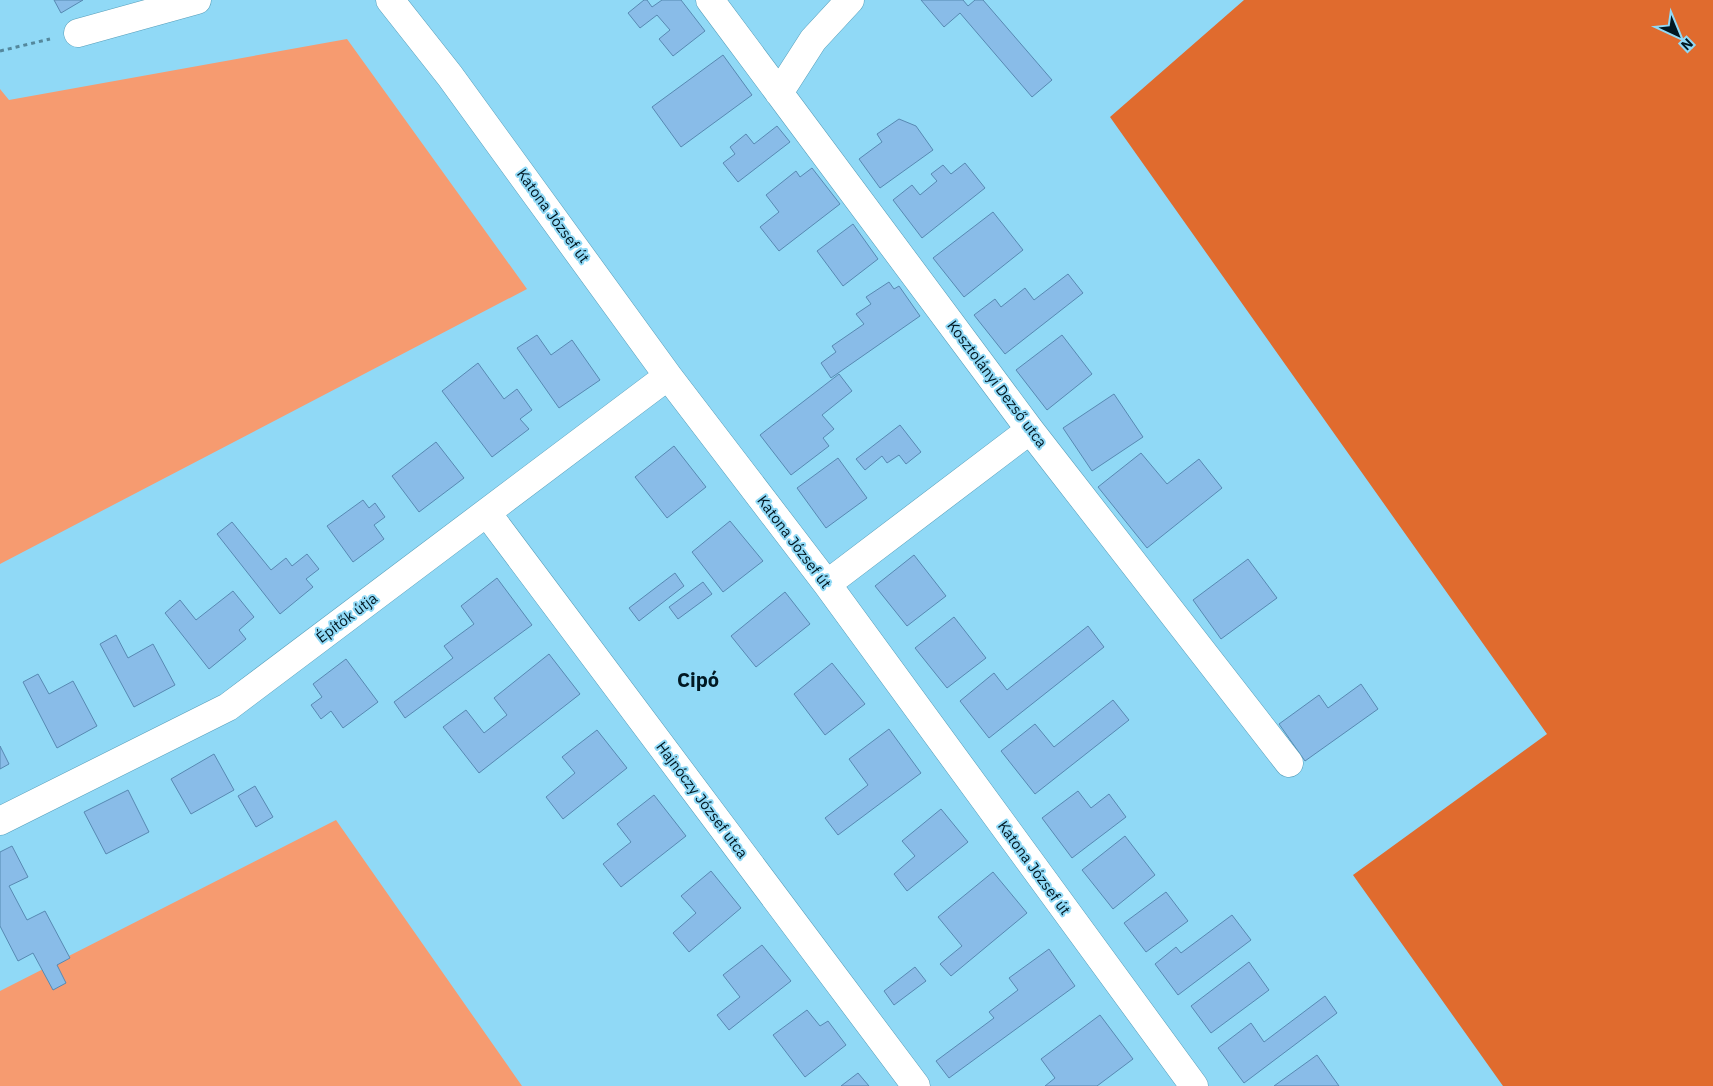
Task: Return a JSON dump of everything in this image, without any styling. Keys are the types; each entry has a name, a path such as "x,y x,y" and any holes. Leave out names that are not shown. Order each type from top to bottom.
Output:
{"street":[{"path":"78,33 197,0"},
{"name":"Katona József út","path":"390,0 450,76 668,376 827,584 1194,1086"},
{"name":"Kosztolányi Dezső utca","path":"710,0 1030,430 1290,763"},
{"path":"779,93 812,40 850,0"},
{"name":"Építők útja","path":"0,821 228,707 668,376"},
{"path":"827,584 1030,430"},
{"name":"Hajnóczy József utca","path":"487,513 916,1086"}],"path":[{"path":"0,51 78,33"}],"shaded area":[{"path":"1244,0 1713,0 1713,1086 1503,1086 1353,875 1547,734 1110,117"},
{"path":"347,39 527,289 0,564 0,89 9,100"},
{"path":"336,820 522,1086 0,1086 0,991"}],"building":[{"path":"54,0 83,0 61,13"},
{"path":"644,0 647,0 652,7 662,0 681,0 705,31 673,56 659,39 670,30 657,15 640,28 628,13"},
{"path":"921,0 963,0 968,6 975,0 983,0 1052,80 1032,97 960,13 944,27"},
{"path":"723,55 752,95 681,147 652,107"},
{"path":"899,119 916,126 933,150 880,188 859,159 882,142 877,134"},
{"path":"777,126 790,142 738,182 723,163 735,154 730,147 746,134 754,144"},
{"path":"965,163 985,188 922,238 893,200 912,185 920,195 937,181 931,174 943,165 951,174"},
{"path":"812,168 840,204 779,251 760,227 779,212 766,195 796,171 800,177"},
{"path":"993,212 1023,250 964,297 933,258"},
{"path":"853,224 878,259 843,286 817,251"},
{"path":"1068,274 1083,293 1005,354 974,315 995,299 1001,307 1025,288 1034,300"},
{"path":"889,282 894,289 899,286 920,316 831,378 821,363 836,352 832,346 864,324 856,314 871,304 866,297"},
{"path":"537,335 551,355 572,340 600,380 559,408 517,348"},
{"path":"1062,335 1092,374 1047,410 1016,370"},
{"path":"478,363 504,399 517,389 532,410 520,419 529,429 492,457 442,391"},
{"path":"839,374 852,391 822,415 834,429 823,438 829,446 791,475 760,435"},
{"path":"1114,394 1143,437 1092,471 1063,428"},
{"path":"900,425 921,452 906,464 899,455 887,463 882,456 865,470 856,459"},
{"path":"436,442 464,478 419,512 392,476"},
{"path":"674,446 706,487 667,518 635,477"},
{"path":"1141,453 1167,484 1199,459 1222,488 1147,548 1098,487"},
{"path":"838,458 867,498 826,528 797,488"},
{"path":"363,500 369,508 375,503 385,517 374,525 384,539 353,562 327,526"},
{"path":"730,521 763,561 723,592 692,552"},
{"path":"232,522 271,570 286,558 292,566 307,554 319,569 306,579 313,587 280,614 217,534"},
{"path":"914,555 946,596 907,626 875,586"},
{"path":"1248,559 1277,598 1221,639 1193,600"},
{"path":"675,573 684,586 639,621 629,608"},
{"path":"497,578 532,625 405,718 394,702 453,658 444,646 474,624 461,606"},
{"path":"703,582 712,594 678,619 669,607"},
{"path":"233,591 254,617 239,630 246,639 209,669 165,613 180,600 196,620"},
{"path":"785,592 810,624 756,667 731,636"},
{"path":"954,617 986,658 947,688 915,648"},
{"path":"1088,626 1104,647 989,738 960,701 994,673 1007,690"},
{"path":"116,635 128,658 153,644 175,685 134,707 100,644"},
{"path":"549,654 580,694 479,773 443,727 466,710 484,733 507,715 494,698"},
{"path":"346,659 378,702 343,728 331,711 321,719 311,705 322,697 313,684"},
{"path":"832,663 865,704 825,735 794,694"},
{"path":"38,674 49,694 73,681 97,726 57,748 23,682"},
{"path":"1361,684 1378,709 1305,761 1279,724 1319,695 1328,708"},
{"path":"1113,700 1129,720 1035,794 1001,751 1035,724 1054,747"},
{"path":"889,729 921,773 838,835 825,818 868,785 849,759"},
{"path":"597,730 627,768 563,819 546,797 575,773 562,757"},
{"path":"0,746 9,764 0,769"},
{"path":"214,754 234,790 191,814 171,779"},
{"path":"255,786 273,817 256,827 238,796"},
{"path":"128,790 149,832 106,854 84,812"},
{"path":"1078,791 1091,808 1109,794 1126,817 1072,858 1042,818"},
{"path":"654,795 686,836 621,887 603,864 631,842 617,824"},
{"path":"941,809 968,842 907,891 894,874 915,856 902,841"},
{"path":"1125,836 1155,875 1113,909 1082,870"},
{"path":"12,846 28,877 9,886 27,920 45,911 70,958 57,965 66,983 53,990 33,953 18,961 0,926 0,852"},
{"path":"711,871 741,908 689,952 673,933 696,913 681,896"},
{"path":"993,872 1027,913 951,976 940,964 962,946 938,917"},
{"path":"1166,892 1188,921 1146,952 1124,923"},
{"path":"1232,915 1251,940 1178,995 1155,964 1176,947 1181,953"},
{"path":"762,945 791,981 729,1030 717,1015 740,997 723,975"},
{"path":"1049,949 1075,986 949,1078 936,1061 994,1018 989,1012 1018,990 1009,978"},
{"path":"1249,962 1269,990 1211,1033 1191,1006"},
{"path":"915,967 926,981 894,1005 884,991"},
{"path":"1325,996 1337,1013 1244,1083 1218,1048 1251,1023 1264,1042"},
{"path":"807,1010 820,1026 828,1021 846,1045 805,1077 773,1035"},
{"path":"1100,1015 1133,1059 1097,1086 1045,1086 1055,1078 1041,1059"},
{"path":"1317,1055 1339,1086 1274,1086"},
{"path":"858,1073 869,1086 841,1086"}],"district":[{"name":"Cipó","path":"698,680"}]}
